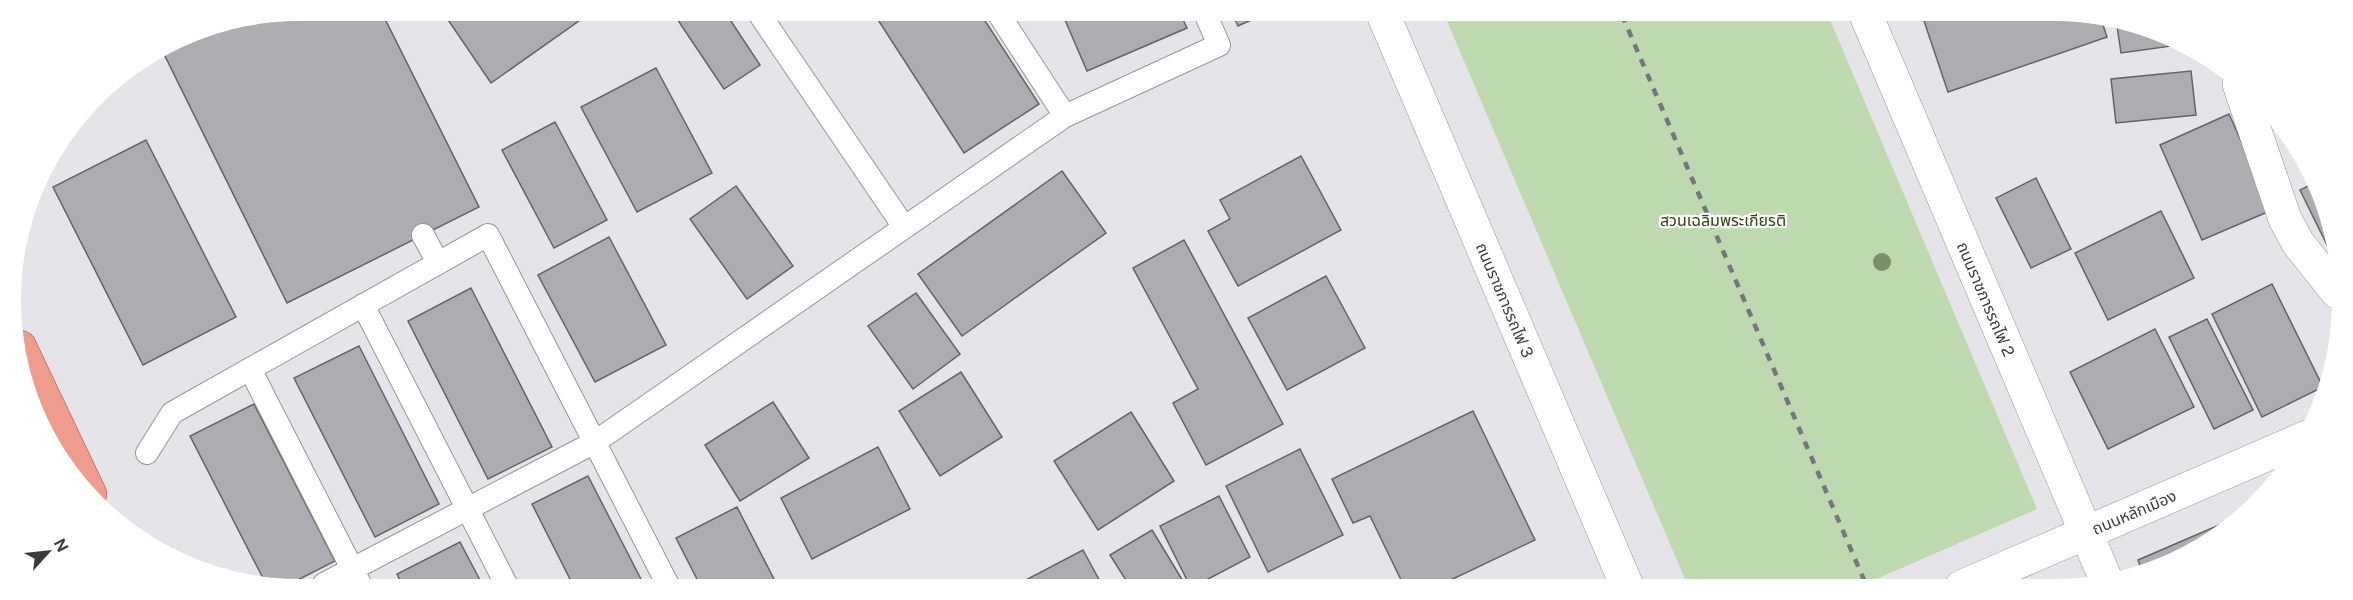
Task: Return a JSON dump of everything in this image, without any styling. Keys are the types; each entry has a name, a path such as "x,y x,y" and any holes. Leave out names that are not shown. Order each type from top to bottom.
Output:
{"main road":[{"path":"54,432 64,449"}],"street":[{"name":"ถนนราชการรถไฟ 3","path":"1386,21 1624,579"},
{"name":"ถนนราชการรถไฟ 2","path":"1869,21 2104,575"},
{"path":"2243,96 2285,219 2298,243 2331,285"},
{"name":"ถนนหลักเมือง","path":"1980,579 2290,448"}],"lane":[{"path":"764,21 904,227"},
{"path":"1003,21 1065,116"},
{"path":"250,369 356,577 468,510 595,442 1065,116 1219,45 1208,21"},
{"path":"423,235 438,263"},
{"path":"147,453 172,413 489,235 665,579"},
{"path":"363,305 503,579"}],"green space":[{"name":"สวนเฉลิมพระเกียรติ","path":"1447,21 1831,21 2037,509 1876,579 1685,579"}],"building":[{"path":"386,21 479,207 287,303 165,56 210,36 264,23"},
{"path":"449,21 579,21 491,83"},
{"path":"678,21 731,21 760,65 724,89"},
{"path":"879,21 985,21 1039,104 964,153"},
{"path":"1065,21 1184,21 1187,28 1087,71"},
{"path":"1236,21 1249,21 1238,26"},
{"path":"1924,21 2053,21 2103,25 2107,37 1948,92"},
{"path":"2117,29 2169,46 2121,53"},
{"path":"656,68 712,173 637,212 581,107"},
{"path":"2191,71 2196,115 2116,123 2111,79"},
{"path":"2229,114 2272,210 2202,240 2160,145"},
{"path":"555,122 607,220 554,248 502,150"},
{"path":"146,140 236,317 143,365 53,187"},
{"path":"1301,156 1341,230 1238,286 1208,231 1230,219 1220,200"},
{"path":"1062,171 1106,233 962,336 918,274"},
{"path":"2036,178 2071,249 2031,268 1996,198"},
{"path":"736,186 793,266 747,299 690,219"},
{"path":"2308,186 2311,193 2326,244 2300,190"},
{"path":"2161,211 2194,278 2108,320 2075,253"},
{"path":"609,237 666,345 595,382 538,275"},
{"path":"1184,240 1283,424 1206,465 1173,403 1198,389 1133,268"},
{"path":"1326,276 1365,348 1287,390 1248,318"},
{"path":"2272,284 2320,380 2317,390 2262,417 2212,314"},
{"path":"471,288 552,447 488,479 408,321"},
{"path":"916,293 960,354 913,389 868,326"},
{"path":"2207,319 2253,410 2214,429 2169,337"},
{"path":"2155,329 2194,407 2108,449 2070,372"},
{"path":"359,346 439,504 375,537 294,378"},
{"path":"961,372 1002,437 940,476 899,411"},
{"path":"773,402 809,458 740,501 705,445"},
{"path":"254,404 335,561 300,579 262,577 190,436"},
{"path":"1473,411 1535,540 1453,579 1401,579 1370,516 1353,523 1332,479"},
{"path":"1131,412 1174,481 1098,530 1054,461"},
{"path":"878,447 910,509 812,559 781,498"},
{"path":"1300,449 1343,535 1268,572 1226,486"},
{"path":"588,476 641,579 570,579 532,504"},
{"path":"1219,496 1250,557 1208,579 1186,579 1160,526"},
{"path":"737,507 774,579 697,579 676,538"},
{"path":"2215,527 2192,542 2160,558 2140,565 2138,560"},
{"path":"1152,530 1182,579 1125,579 1110,555"},
{"path":"460,542 479,579 400,579 397,574"},
{"path":"1083,550 1099,579 1027,579"}],"railway":[{"path":"1625,21 1864,579"}]}
